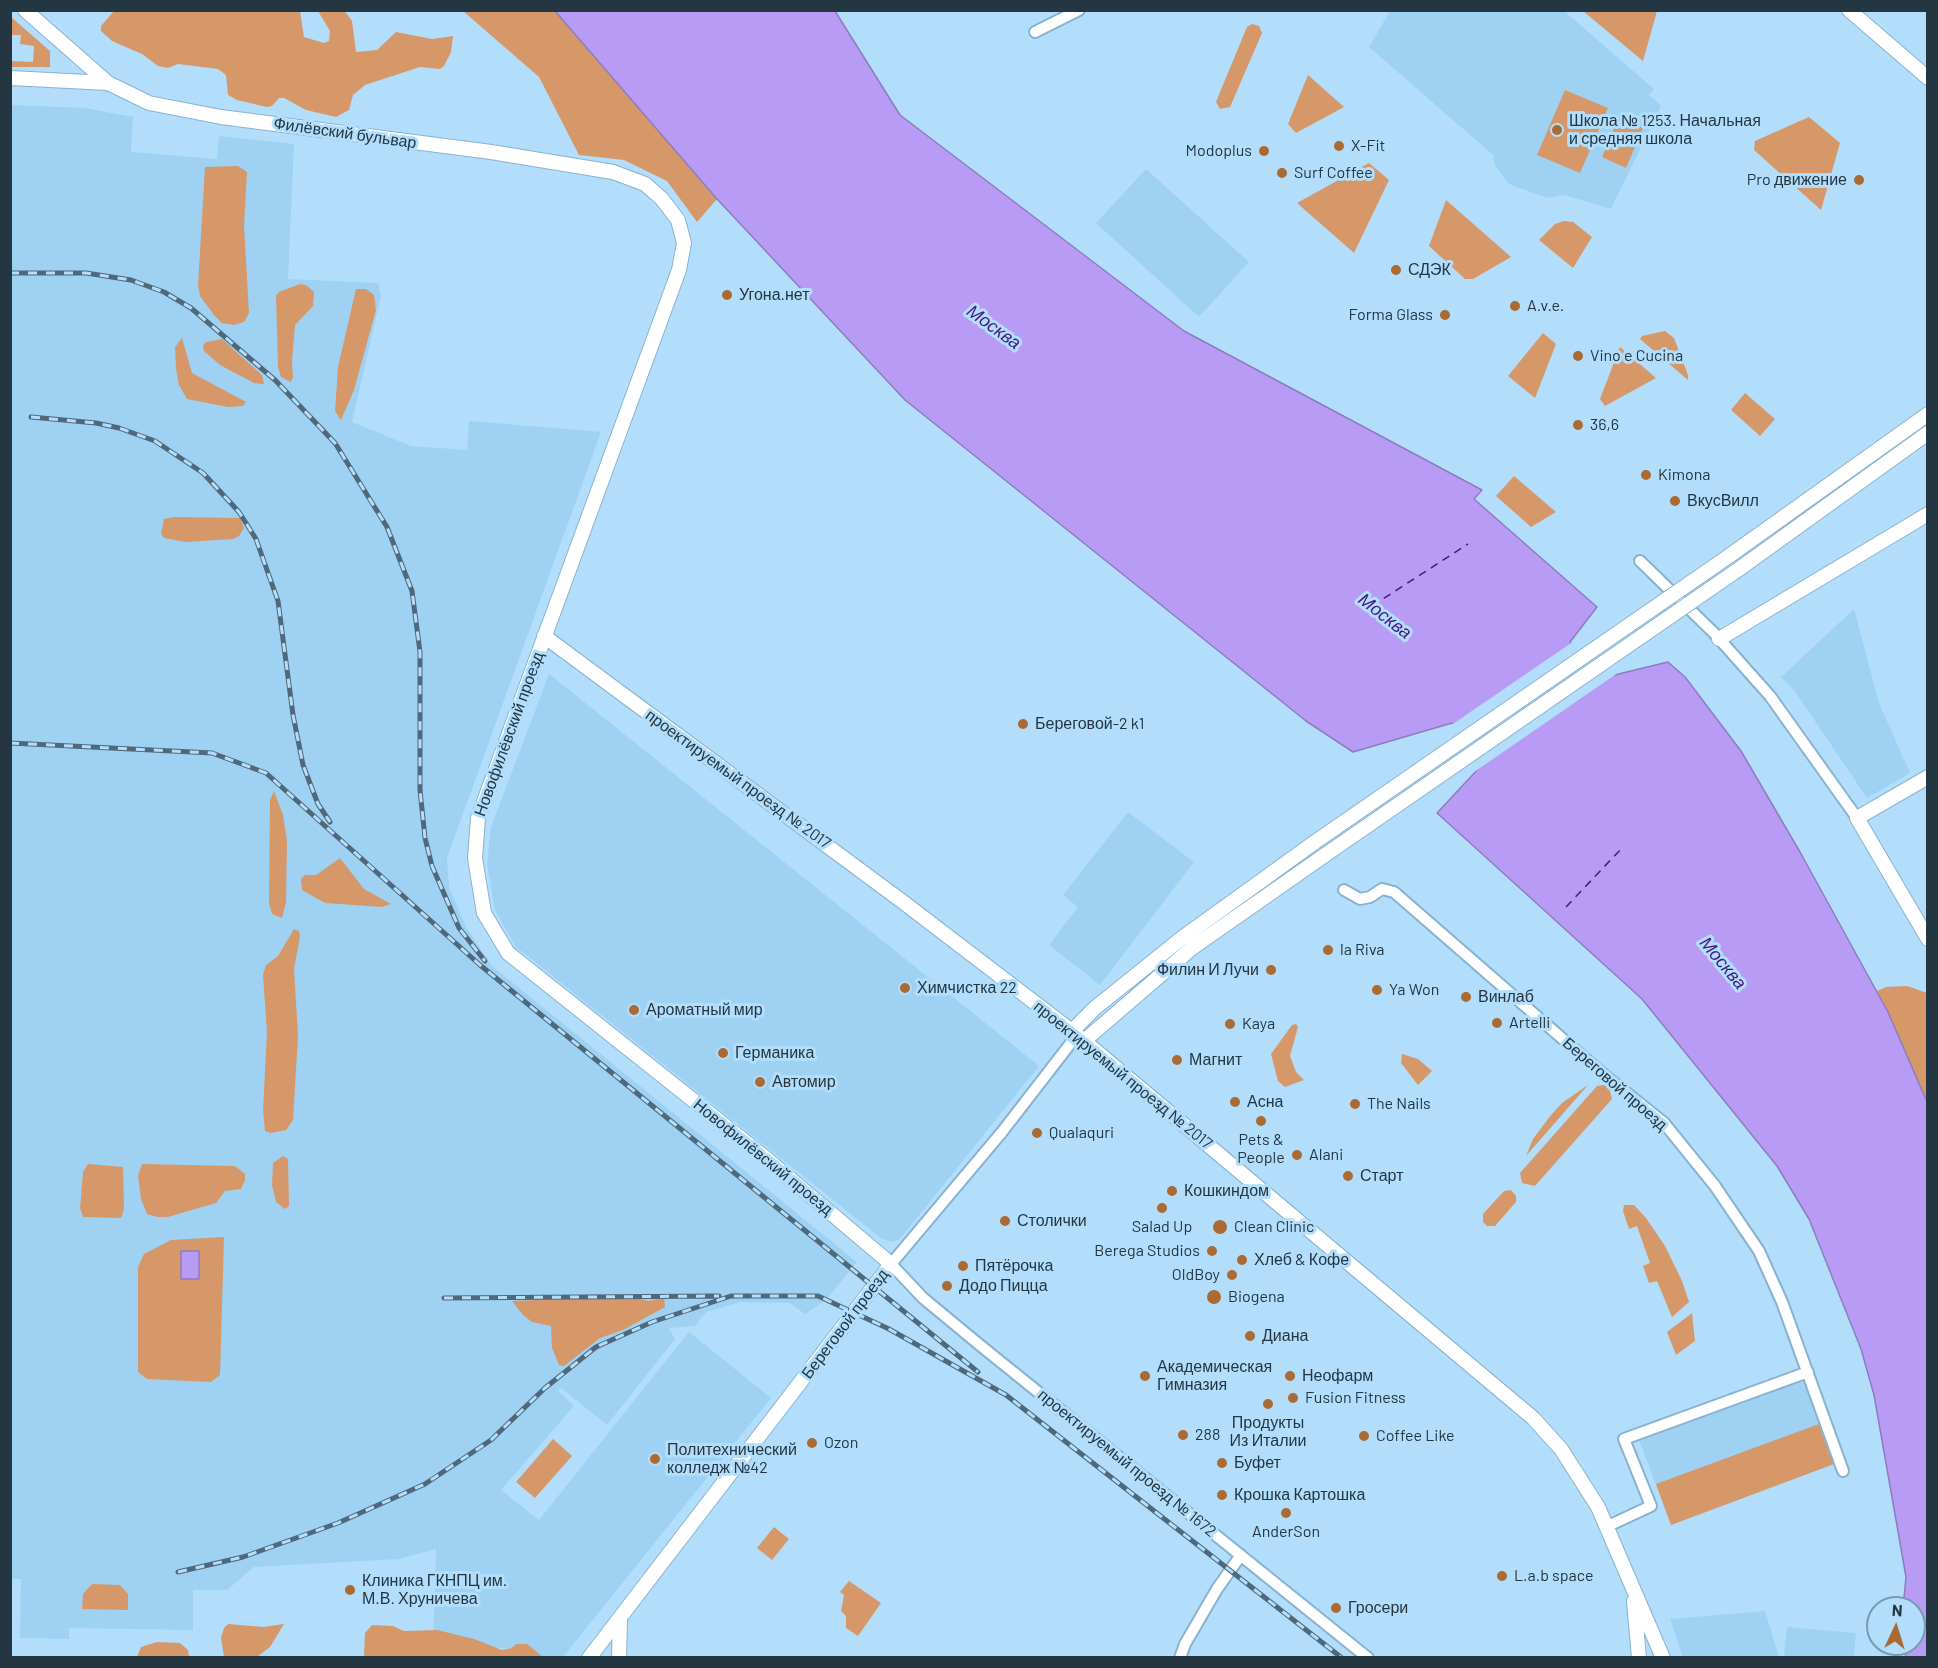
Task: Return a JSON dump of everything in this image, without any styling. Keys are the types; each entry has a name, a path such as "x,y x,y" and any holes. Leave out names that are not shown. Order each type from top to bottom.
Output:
{"street":[{"name":"Филёвский бульвар","path":"25,10 108,83 132,96 169,108 492,152 613,172 645,184 662,199 678,220"},
{"path":"1035,32 1078,10"},
{"path":"1849,10 1928,78"},
{"path":"10,78 108,83"},
{"name":"Новофилёвский проезд","path":"678,220 684,243 679,270 478,818 475,858 484,913 508,953 767,1159 891,1264"},
{"path":"1078,1036 1095,1008 1182,938 1315,842 1729,556 1928,414"},
{"path":"1078,1036 1192,948 1739,569 1928,434"},
{"path":"1719,639 1928,514"},
{"path":"1640,561 1719,639 1770,696 1857,818 1928,939"},
{"name":"проектируемый проезд № 2017","path":"544,636 903,902 1078,1036 1533,1418 1561,1449 1582,1479 1608,1526 1663,1658"},
{"path":"1857,818 1928,777"},
{"name":"Береговой проезд","path":"1344,890 1360,899 1385,889 1394,892 1603,1074 1664,1123 1715,1186 1759,1251 1782,1302 1843,1472"},
{"name":"Береговой проезд","path":"589,1658 891,1264 988,1150 1078,1036"},
{"name":"проектируемый проезд № 1672","path":"891,1264 923,1298 956,1326 1368,1658"},
{"path":"1608,1526 1651,1506 1624,1439 1808,1372"},
{"path":"1180,1658 1185,1644 1217,1589 1241,1555"},
{"name":"проектируемый проезд № 2017","path":"1631,1581 1639,1658"},
{"path":"619,1658 620,1620"}],"shaded area":[{"path":"344,10 352,21 356,52 377,50 396,32 432,39 453,36 451,52 440,69 420,67 365,85 353,95 349,110 336,117 306,110 284,98 279,98 272,106 267,107 237,100 228,95 226,75 218,69 178,64 168,68 158,66 142,54 112,41 101,31 101,26 114,11 300,11 304,37 324,43 329,41 330,31 318,11"},
{"path":"463,11 555,11 717,199 697,222 667,181 624,160 579,155 539,77"},
{"name":"Школа № 1253. Начальная и средняя школа","path":"1390,11 1564,11 1654,89 1649,95 1661,106 1611,209 1564,195 1547,198 1509,184 1495,165 1493,155 1369,47"},
{"path":"1583,11 1657,11 1643,61"},
{"path":"11,17 50,51 50,67 11,67 11,61 33,62 34,46 20,44 21,35 11,35"},
{"path":"1252,24 1259,26 1262,33 1230,107 1220,109 1216,102 1247,27"},
{"path":"1308,75 1344,107 1296,133 1288,124"},
{"path":"1565,90 1608,108 1580,173 1537,155"},
{"path":"11,105 85,108 133,117 131,152 217,159 219,136 294,144 288,279 378,283 381,296 352,422 411,446 467,450 469,421 601,432 447,858 449,887 466,927 492,966 857,1262 826,1300 805,1314 790,1303 740,1302 706,1312 695,1326 669,1328 675,1339 607,1425 561,1388 558,1391 574,1406 501,1490 539,1520 689,1332 771,1398 563,1657 531,1657 519,1649 433,1645 436,1549 399,1559 254,1567 227,1590 193,1590 193,1630 69,1628 69,1639 20,1638 21,1579 11,1579"},
{"path":"1619,117 1643,128 1626,168 1602,157"},
{"path":"1809,117 1840,143 1821,210 1754,150 1755,141"},
{"path":"1369,163 1389,180 1354,253 1297,203"},
{"path":"238,166 247,172 244,226 249,313 244,322 234,325 222,323 214,315 200,296 198,285 205,167"},
{"path":"1146,169 1249,262 1199,317 1096,223"},
{"path":"1446,200 1511,257 1473,279 1465,279 1429,246"},
{"path":"1564,221 1573,222 1592,237 1573,268 1539,240 1555,224"},
{"path":"300,284 306,285 314,292 313,306 295,325 291,382 281,377 278,367 276,296 279,292"},
{"path":"356,289 366,289 374,295 376,310 354,390 341,420 335,411 338,367"},
{"path":"1665,331 1674,338 1688,380 1640,339 1642,336"},
{"path":"1543,333 1556,344 1535,398 1508,376"},
{"path":"182,338 192,373 246,402 243,406 228,407 187,399 179,385 176,369 175,347"},
{"path":"222,339 262,375 264,384 254,383 220,365 204,351 203,346 206,342"},
{"path":"1620,347 1656,378 1605,406 1600,399"},
{"path":"1745,393 1775,419 1760,436 1731,410"},
{"path":"1514,476 1556,512 1531,527 1496,496"},
{"path":"174,517 240,518 244,528 239,536 233,539 185,542 164,538 161,533 164,519"},
{"path":"1854,609 1879,703 1910,773 1867,798 1794,690 1781,677"},
{"path":"549,674 1039,1066 900,1239 892,1242 882,1239 516,947 495,910 487,864 491,827"},
{"path":"274,791 283,815 287,841 286,902 282,918 272,914 269,903 270,800"},
{"path":"1128,812 1194,862 1100,985 1049,945 1078,907 1063,895"},
{"path":"340,858 364,889 391,904 382,907 325,903 302,890 301,879 305,875 316,875"},
{"path":"294,929 299,931 300,937 294,969 298,1036 293,1120 286,1130 271,1133 265,1131 263,1110 267,1032 263,975 266,965 278,956"},
{"path":"1907,986 1927,993 1927,1102 1877,991 1886,987"},
{"path":"1296,1024 1298,1027 1290,1056 1296,1072 1304,1080 1285,1087 1278,1081 1271,1054 1292,1025"},
{"path":"1402,1054 1418,1059 1432,1071 1418,1085 1401,1063"},
{"path":"1588,1085 1526,1156 1533,1139 1551,1115 1562,1103"},
{"path":"1597,1086 1609,1087 1612,1099 1535,1186 1522,1183 1520,1173"},
{"path":"283,1156 288,1159 289,1206 285,1209 276,1202 272,1185 273,1163"},
{"path":"88,1164 123,1167 124,1209 121,1218 83,1217 80,1208 83,1172"},
{"path":"142,1164 235,1166 245,1174 245,1180 241,1189 225,1191 216,1203 168,1217 157,1217 147,1214 141,1199 138,1176"},
{"path":"1511,1190 1516,1196 1516,1202 1495,1226 1487,1226 1483,1222 1483,1214 1504,1191"},
{"path":"1624,1205 1634,1205 1646,1218 1665,1246 1682,1281 1689,1302 1672,1317 1657,1281 1649,1283 1643,1266 1650,1263 1637,1226 1629,1229 1623,1211"},
{"path":"224,1237 220,1375 211,1382 147,1379 138,1372 138,1267 144,1254 171,1240"},
{"path":"629,1296 648,1301 664,1298 665,1307 623,1330 600,1338 564,1366 559,1365 552,1348 551,1326 532,1322 512,1301"},
{"path":"1692,1313 1695,1341 1676,1355 1667,1332"},
{"path":"1803,1379 1834,1464 1671,1525 1639,1440"},
{"path":"1819,1424 1834,1464 1671,1525 1656,1484"},
{"path":"553,1439 572,1456 535,1498 516,1482"},
{"path":"774,1527 789,1539 772,1560 757,1548"},
{"path":"849,1581 881,1603 858,1636 846,1628 846,1616 841,1611 844,1595 840,1592"},
{"path":"92,1584 120,1585 128,1594 128,1610 82,1609 83,1594"},
{"path":"1765,1611 1779,1657 1683,1657 1670,1619"},
{"path":"228,1624 263,1627 284,1624 270,1647 257,1657 224,1657 221,1638"},
{"path":"372,1625 393,1626 404,1631 437,1630 474,1639 502,1650 512,1648 516,1644 527,1644 543,1657 364,1657 365,1633"},
{"path":"1787,1627 1856,1633 1854,1657 1784,1656"},
{"path":"157,1642 180,1643 188,1650 189,1657 137,1657 141,1647"}],"water":[{"name":"Москва","path":"555,11 835,11 900,115 1184,331 1482,490 1474,499 1597,607 1570,642 1602,678 1668,662 1685,677 1741,751 1800,852 1888,1012 1927,1102 1927,1657 1906,1657 1926,1656 1926,1596 1904,1596 1906,1577 1874,1395 1861,1349 1809,1219 1777,1166 1642,999 1437,813 1478,769 1452,723 1353,752 1306,721 905,400 717,199"},
{"path":"181,1251 199,1251 199,1279 181,1279"}],"pier":[{"path":"1577,639 1574,642 1603,675 1622,670 1464,779 1474,768 1450,726"}],"ferry route":[{"path":"1372,606 1468,544"},
{"path":"1566,907 1622,848"}],"railway":[{"path":"10,273 86,273 131,280 164,292 191,308 275,380 335,443 387,527 412,591 420,652 420,790 425,838 432,866 459,928 485,961"},
{"path":"31,417 96,423 119,428 155,441 203,473 239,512 256,539 278,601 293,715 303,765 318,804 330,822"},
{"path":"10,743 212,753 266,773 480,965 978,1372"},
{"path":"444,1298 719,1296"},
{"path":"178,1572 243,1557 338,1523 425,1484 491,1440 545,1388 596,1347 652,1322 731,1296 818,1296 889,1329 1006,1395 1342,1658"}],"place":[{"name":"Школа № 1253. Начальная и средняя школа","path":"1557,130"},
{"name":"X-Fit","path":"1339,146"},
{"name":"Modoplus","path":"1264,151"},
{"name":"Surf Coffee","path":"1282,173"},
{"name":"Pro движение","path":"1859,180"},
{"name":"СДЭК","path":"1396,270"},
{"name":"Угона.нет","path":"727,295"},
{"name":"A.v.e.","path":"1515,306"},
{"name":"Forma Glass","path":"1445,315"},
{"name":"Vino e Cucina","path":"1578,356"},
{"name":"36,6","path":"1578,425"},
{"name":"Kimona","path":"1646,475"},
{"name":"ВкусВилл","path":"1675,501"},
{"name":"Береговой-2 k1","path":"1023,724"},
{"name":"la Riva","path":"1328,950"},
{"name":"Филин И Лучи","path":"1271,970"},
{"name":"Химчистка 22","path":"905,988"},
{"name":"Ya Won","path":"1377,990"},
{"name":"Винлаб","path":"1466,997"},
{"name":"Ароматный мир","path":"634,1010"},
{"name":"Artelli","path":"1497,1023"},
{"name":"Kaya","path":"1230,1024"},
{"name":"Германика","path":"723,1053"},
{"name":"Магнит","path":"1177,1060"},
{"name":"Автомир","path":"760,1082"},
{"name":"Асна","path":"1235,1102"},
{"name":"The Nails","path":"1355,1104"},
{"name":"Pets & People","path":"1261,1121"},
{"name":"Qualaquri","path":"1037,1133"},
{"name":"Alani","path":"1297,1155"},
{"name":"Старт","path":"1348,1176"},
{"name":"Кошкиндом","path":"1172,1191"},
{"name":"Salad Up","path":"1162,1208"},
{"name":"Столички","path":"1005,1221"},
{"name":"Clean Clinic","path":"1220,1227"},
{"name":"Berega Studios","path":"1212,1251"},
{"name":"Хлеб & Кофе","path":"1242,1260"},
{"name":"Пятёрочка","path":"963,1266"},
{"name":"OldBoy","path":"1232,1275"},
{"name":"Додо Пицца","path":"947,1286"},
{"name":"Biogena","path":"1214,1297"},
{"name":"Диана","path":"1250,1336"},
{"name":"Академическая Гимназия","path":"1145,1376"},
{"name":"Неофарм","path":"1290,1376"},
{"name":"Fusion Fitness","path":"1293,1398"},
{"name":"Продукты Из Италии","path":"1268,1404"},
{"name":"288","path":"1183,1435"},
{"name":"Coffee Like","path":"1364,1436"},
{"name":"Ozon","path":"812,1443"},
{"name":"Политехнический колледж №42","path":"655,1459"},
{"name":"Буфет","path":"1222,1463"},
{"name":"Крошка Картошка","path":"1222,1495"},
{"name":"AnderSon","path":"1286,1513"},
{"name":"L.a.b space","path":"1502,1576"},
{"name":"Клиника ГКНПЦ им. М.В. Хруничева","path":"350,1590"},
{"name":"Гросери","path":"1336,1608"}]}
